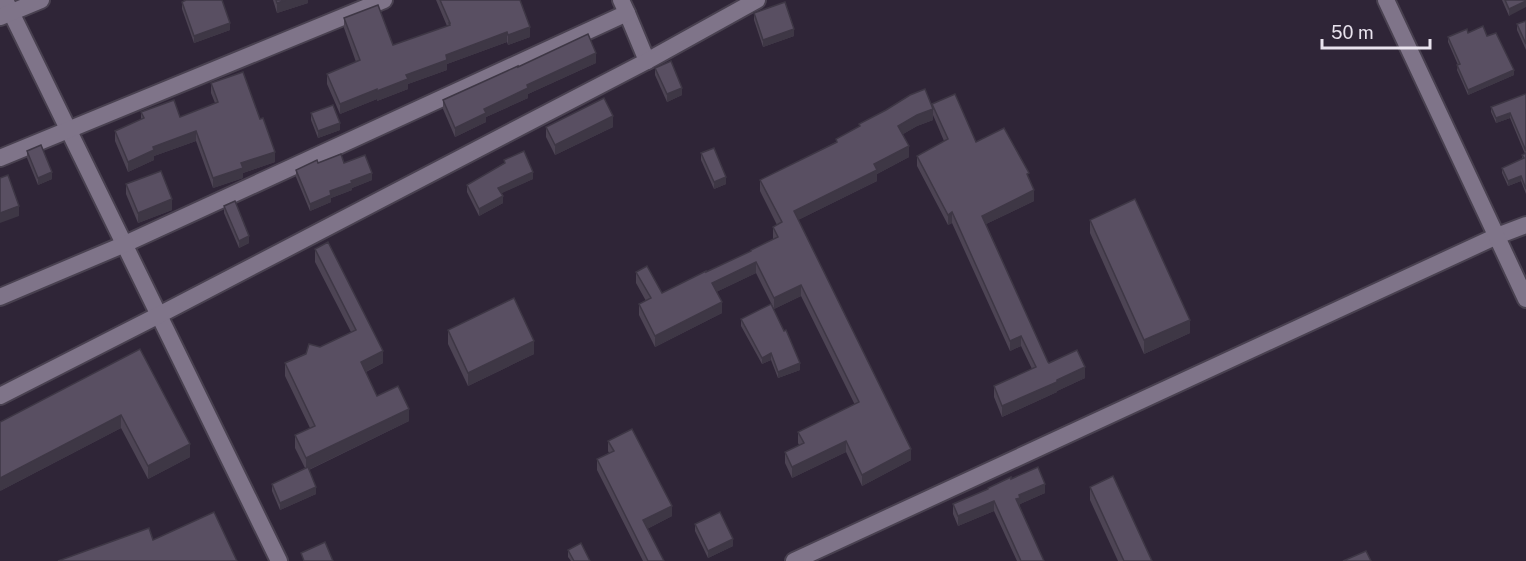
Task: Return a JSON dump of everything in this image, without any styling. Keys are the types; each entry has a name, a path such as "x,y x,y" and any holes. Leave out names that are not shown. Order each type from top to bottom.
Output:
{"street":[{"path":"41,0 6,10 68,130 279,561"},
{"path":"0,158 384,0"},
{"path":"0,396 647,61 757,0"},
{"path":"1386,0 1526,299"},
{"path":"0,297 124,244 624,7 647,61"},
{"path":"794,561 1497,236 1526,225"}],"building":[{"path":"222,0 230,23 194,36 182,2"},
{"path":"440,0 520,0 530,27 508,35 507,32 446,55 447,60 406,75 408,79 340,104 327,74 360,60 344,18 378,5 393,45 450,25"},
{"path":"1505,0 1526,0 1526,1 1509,9"},
{"path":"785,2 794,29 763,40 754,13"},
{"path":"1526,21 1526,44 1517,24"},
{"path":"1483,26 1487,36 1496,33 1514,70 1468,90 1448,37 1467,29 1468,33"},
{"path":"588,34 596,53 527,85 528,88 484,109 486,113 455,128 443,100"},
{"path":"671,61 682,88 667,94 655,68"},
{"path":"243,72 275,152 241,163 243,168 213,178 196,131 153,147 154,150 128,162 115,131 144,118 141,112 174,100 180,117 218,102 211,83"},
{"path":"925,89 933,109 898,126 909,146 874,164 877,170 794,211 911,449 862,475 846,441 792,467 785,452 804,443 798,432 859,402 801,285 774,298 756,262 712,283 722,302 655,336 639,304 651,298 636,272 647,266 662,293 778,237 773,227 782,222 760,180 837,142 836,139 860,126 859,124"},
{"path":"955,94 976,142 1004,128 1029,173 1027,174 1034,190 982,216 1048,362 1077,350 1085,367 1002,406 994,386 1036,367 1021,336 1010,341 952,212 948,215 917,156 948,139 932,104"},
{"path":"1525,94 1526,151 1510,113 1496,118 1491,107"},
{"path":"604,98 613,116 555,145 546,127"},
{"path":"333,105 340,123 318,131 311,113"},
{"path":"41,145 52,172 38,178 27,151"},
{"path":"714,148 726,177 714,182 701,153"},
{"path":"524,151 533,172 498,188 503,196 479,209 467,185 505,163 504,160"},
{"path":"1526,153 1526,189 1521,176 1508,181 1502,168 1524,158 1522,155"},
{"path":"341,154 344,163 365,155 372,173 330,191 331,195 310,204 296,170 317,160 318,163"},
{"path":"161,171 172,199 138,213 126,184"},
{"path":"8,175 19,206 0,213 0,178"},
{"path":"1135,199 1190,320 1144,340 1090,220"},
{"path":"235,201 249,236 239,241 224,206"},
{"path":"328,242 383,351 361,362 377,396 398,386 409,409 306,458 295,435 315,426 285,363 306,354 309,344 320,347 356,330 315,249"},
{"path":"514,298 534,341 468,373 448,330"},
{"path":"771,304 784,331 786,330 800,363 778,372 771,353 762,358 741,319"},
{"path":"140,349 190,444 148,466 121,415 0,478 0,422"},
{"path":"632,429 672,506 643,520 664,561 648,561 597,459 614,451 608,441"},
{"path":"308,467 316,487 280,503 272,484"},
{"path":"1038,467 1045,484 1019,495 1020,498 1016,499 1044,561 1021,561 994,501 958,516 953,504"},
{"path":"1113,476 1152,561 1124,561 1090,487"},
{"path":"214,512 237,561 58,561 149,528 153,540"},
{"path":"720,512 733,539 708,551 695,524"},
{"path":"325,542 333,561 304,561 301,553"},
{"path":"581,543 590,561 574,561 568,550"},
{"path":"1366,551 1371,561 1343,561"}]}
